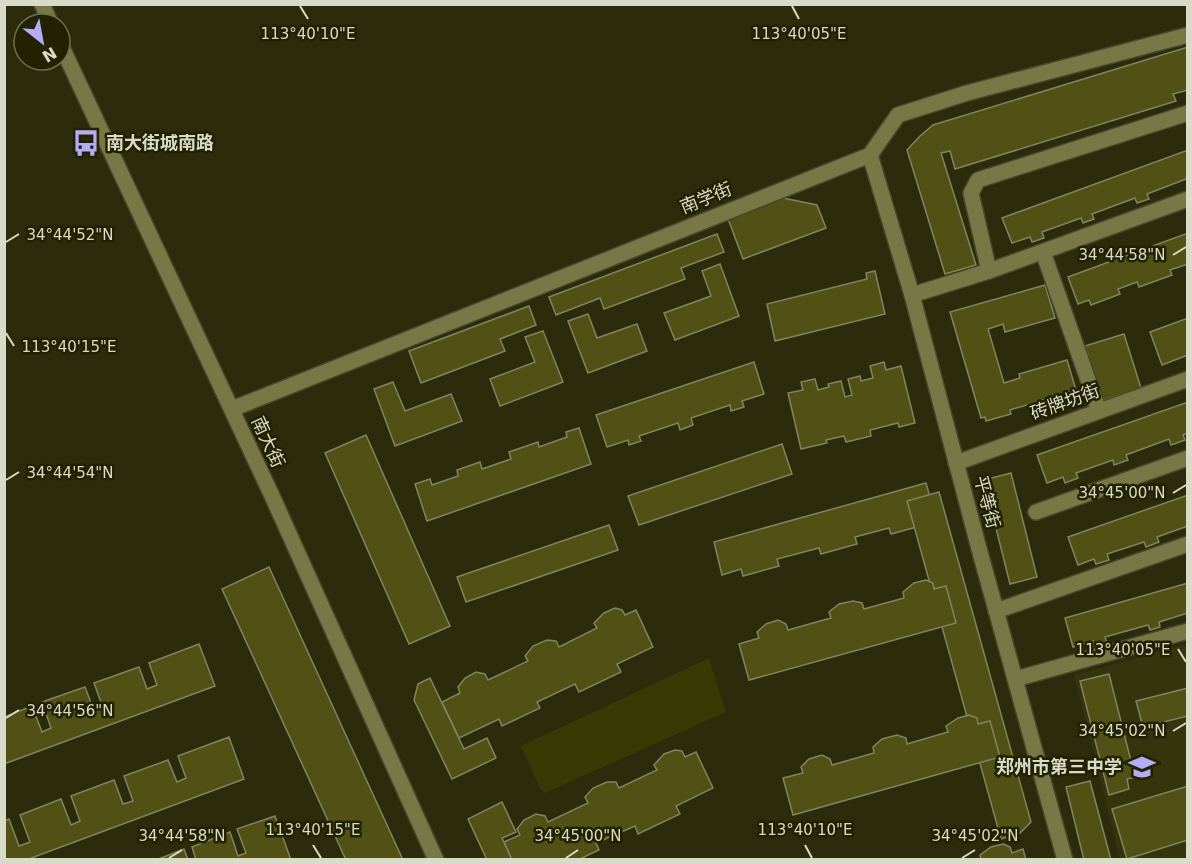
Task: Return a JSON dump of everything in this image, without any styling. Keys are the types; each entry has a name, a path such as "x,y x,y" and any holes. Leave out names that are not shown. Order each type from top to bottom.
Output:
{"street":[{"path":"870,155 898,115 967,93 1188,35"},
{"name":"南大街","path":"72,69 232,409 436,860"},
{"path":"989,271 971,193 978,180 1188,113"},
{"name":"平等街","path":"870,155 912,296 1065,860"},
{"name":"南学街","path":"232,409 870,155"},
{"path":"912,296 989,271 1188,199"},
{"path":"1043,252 1098,411"},
{"name":"砖牌坊街","path":"956,463 1188,379"},
{"path":"1036,512 1188,458"},
{"path":"996,611 1188,544"},
{"path":"1015,679 1188,632"}],"shaded area":[{"name":"郑州市第三中学","path":"1187,644 1187,859 1120,859 1074,675"},
{"path":"709,658 726,712 545,793 540,788 521,746"}],"building":[{"path":"1188,47 1188,90 1173,94 1176,101 955,169 950,151 941,153 976,265 945,274 907,150 920,136 933,125"},
{"path":"1188,150 1188,183 1186,179 1147,194 1149,199 1137,203 1135,198 1092,214 1094,219 1083,223 1081,218 1042,232 1044,238 1032,242 1030,237 1012,243 1002,218"},
{"path":"778,197 817,205 826,228 743,259 727,216"},
{"path":"1188,233 1188,264 1170,270 1172,275 1139,287 1137,282 1118,289 1120,294 1091,305 1089,300 1078,304 1068,277"},
{"path":"717,234 724,252 681,268 685,279 604,309 600,298 556,315 549,297"},
{"path":"720,264 739,316 675,340 664,313 711,296 702,271"},
{"path":"875,271 885,314 775,341 767,304 867,279 866,273"},
{"path":"1045,285 1055,318 1005,332 1003,324 988,329 1004,383 1020,378 1019,374 1067,360 1076,390 1063,394 1065,399 1044,405 1043,400 1010,410 1011,414 986,421 985,417 981,418 950,312"},
{"path":"529,306 536,325 500,339 505,351 421,383 409,351"},
{"path":"588,314 597,338 637,324 647,351 588,373 568,321"},
{"path":"1188,318 1188,355 1162,365 1150,332"},
{"path":"543,331 563,382 500,406 490,379 535,362 525,337"},
{"path":"1124,334 1141,388 1102,401 1085,346"},
{"path":"754,362 764,394 742,401 744,407 731,411 730,405 691,418 693,425 680,430 678,423 639,436 641,441 629,445 628,440 607,447 596,415"},
{"path":"884,362 886,370 901,366 915,423 899,427 898,423 870,430 871,436 846,442 844,436 801,449 788,393 803,390 801,382 815,379 818,390 829,387 828,384 841,381 845,397 852,395 848,379 860,376 861,381 873,378 870,366"},
{"path":"393,382 405,411 451,394 462,421 395,446 374,389"},
{"path":"1188,402 1188,433 1183,435 1185,440 1171,445 1169,439 1126,455 1128,460 1114,465 1113,460 1076,473 1078,478 1065,483 1063,477 1047,483 1037,455"},
{"path":"579,428 591,464 427,521 415,484 430,479 432,485 458,476 457,470 480,462 482,469 511,459 509,452 538,442 539,447 567,437 566,432"},
{"path":"366,435 450,626 409,644 325,453"},
{"path":"782,444 792,474 639,525 628,496"},
{"path":"1011,473 1037,577 1010,584 984,480"},
{"path":"926,483 935,515 922,519 924,525 891,534 889,528 855,537 857,544 821,554 819,548 777,559 779,566 743,576 741,569 722,575 714,542"},
{"path":"939,492 1031,822 1020,833 1001,839 907,501"},
{"path":"1188,495 1188,526 1157,537 1159,542 1146,547 1144,542 1107,554 1109,560 1096,564 1094,559 1078,565 1068,537"},
{"path":"609,525 618,550 466,602 457,577"},
{"path":"269,567 403,860 346,860 222,589"},
{"path":"926,580 933,583 934,589 946,586 956,623 749,680 739,644 759,638 757,632 766,624 778,620 786,624 788,630 831,618 829,612 839,604 853,601 862,603 864,609 904,598 903,592 914,583"},
{"path":"1188,583 1188,613 1159,622 1160,627 1150,630 1148,625 1105,637 1107,643 1094,646 1093,641 1073,647 1065,618"},
{"path":"615,608 622,610 625,615 636,610 653,647 617,664 621,672 579,692 575,684 537,702 540,708 502,726 499,719 459,738 442,702 460,693 458,687 465,678 476,672 485,674 488,680 528,661 525,656 533,646 547,640 556,641 559,647 597,628 594,623 604,613"},
{"path":"199,644 215,686 4,764 4,717 32,706 42,732 51,728 42,702 85,687 94,711 103,708 94,683 139,667 147,689 157,685 149,663"},
{"path":"1109,674 1135,777 1127,779 1129,789 1109,795 1080,681"},
{"path":"430,678 464,749 487,738 496,758 452,779 414,700 418,684"},
{"path":"1188,688 1188,716 1143,727 1136,701"},
{"path":"969,715 977,718 978,724 990,721 1000,757 793,815 783,778 803,773 801,767 809,759 822,755 830,759 832,765 874,753 873,747 882,739 897,735 906,738 907,744 948,732 946,726 958,718"},
{"path":"229,737 244,779 26,860 4,860 4,821 9,819 19,846 30,842 20,815 61,799 71,825 80,821 71,796 114,780 123,804 133,801 124,776 168,760 177,782 186,778 178,756"},
{"path":"675,750 682,751 685,757 696,752 713,788 676,806 680,814 638,834 635,826 596,843 599,850 578,860 512,860 504,842 520,835 517,829 524,820 536,814 545,816 548,822 588,803 585,797 593,788 607,782 616,782 619,788 657,770 654,765 664,754"},
{"path":"1090,781 1111,860 1084,860 1066,787"},
{"path":"1188,786 1188,840 1127,859 1112,809"},
{"path":"502,802 516,832 502,838 512,860 487,860 468,819"},
{"path":"275,816 291,860 196,860 192,847 230,832 238,856 246,853 237,829"},
{"path":"1003,844 1010,847 1012,853 1023,849 1026,860 981,860 980,855 991,847"},
{"path":"184,849 188,860 156,860"}],"place":[{"name":"南大街城南路","path":"86,143"},
{"name":"郑州市第三中学","path":"1142,767"}]}
